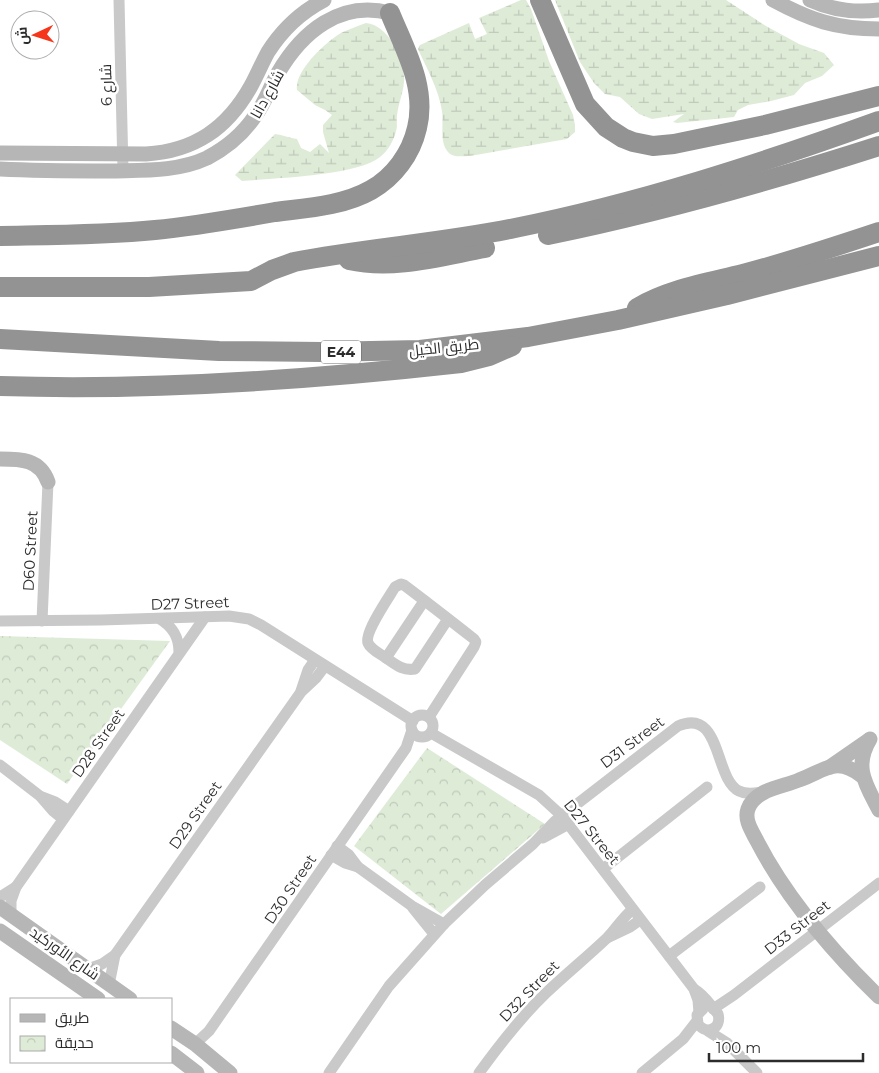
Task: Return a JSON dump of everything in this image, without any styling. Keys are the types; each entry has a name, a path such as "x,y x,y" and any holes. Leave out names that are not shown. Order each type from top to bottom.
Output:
{"highway":[{"path":"540,0 585,104 606,127 633,142 653,146 674,144 790,119 879,96"},
{"path":"0,236 101,234 184,226 329,204 356,197 372,190 390,176 404,159 414,140 419,118 420,96 416,75 388,4"},
{"path":"0,287 107,288 251,281 283,265 334,255 493,233 590,212 730,172 879,121"},
{"path":"334,255 360,262 401,263 547,235 680,205 785,176 879,146"},
{"path":"618,320 642,305 668,293 791,260 879,232"},
{"name":"طريق الخيل","path":"0,339 219,351 332,352 420,350 528,337 618,320 735,293 879,256"},
{"path":"0,386 82,388 208,384 438,366 489,356 509,348 528,337"}],"street":[{"name":"شارع 6","path":"120,0 123,170"},
{"name":"شارع دانا","path":"0,153 146,154 169,152 191,144 221,126 251,86 269,51 281,34 301,15 324,0"},
{"path":"772,0 810,18 832,25 855,28 879,28"},
{"path":"810,0 836,9 879,10"},
{"name":"شارع دانا","path":"0,169 123,170 174,168 195,162 216,153 234,140 250,124 278,73 292,52 311,30 323,20 338,11 355,7 373,7 388,4"},
{"path":"0,459 21,459 32,462 44,472 48,482"},
{"name":"D60 Street","path":"42,621 48,482"},
{"path":"429,717 476,642 448,619 401,584 395,587 368,634 368,644 373,650 404,669 415,669 448,619"},
{"path":"386,658 424,601"},
{"name":"D27 Street","path":"0,621 229,616 249,619 320,663 412,725"},
{"name":"D28 Street","path":"6,911 12,901 16,886 205,617"},
{"path":"160,619 175,632 178,639 179,652"},
{"name":"D29 Street","path":"88,970 102,964 115,955 301,692 316,678 320,663"},
{"path":"420,715 429,717 433,724 427,736 415,736 412,725 420,715"},
{"name":"D31 Street","path":"328,1073 392,982 444,924 478,891 533,844 565,820 678,726 689,723 699,725 708,731 726,773 735,788 744,793 762,792"},
{"name":"D30 Street","path":"195,1044 208,1032 406,748 412,725"},
{"name":"D27 Street","path":"427,736 539,796 565,820 694,989 698,1000 698,1017"},
{"name":"D30 Street","path":"406,748 427,736"},
{"path":"829,768 875,736"},
{"path":"862,776 862,756 875,736"},
{"path":"0,765 40,796 53,811 66,815"},
{"path":"879,810 862,776 853,769 841,765 762,792 749,805 747,810 747,821 776,874 818,930 879,997"},
{"path":"603,869 707,787"},
{"path":"334,850 349,856 358,867 412,906 444,924"},
{"name":"D33 Street","path":"716,1014 734,995 879,883"},
{"name":"D28 Street","path":"0,897 16,886"},
{"path":"669,956 760,887"},
{"path":"412,906 434,934"},
{"name":"D32 Street","path":"479,1073 498,1046 529,1010 562,977 608,937 632,910"},
{"name":"شارع الأوركيد","path":"6,911 128,998"},
{"name":"D32 Street","path":"608,937 640,920"},
{"name":"شارع الأوركيد","path":"0,931 97,998"},
{"name":"D29 Street","path":"109,985 115,955"},
{"name":"D27 Street","path":"694,989 706,996 716,1014 727,1043"},
{"path":"642,1073 683,1039 703,1009 716,1014 716,1028 683,1039"},
{"path":"698,1017 700,1027 708,1031"},
{"path":"172,1029 195,1044 230,1073"},
{"name":"D27 Street","path":"708,1031 727,1043 757,1073"},
{"path":"172,1040 183,1046 195,1044"},
{"path":"172,1054 197,1073"}],"green space":[{"path":"521,0 526,0 531,9 549,61 573,115 575,132 567,139 470,156 453,155 445,148 442,133 442,111 438,95 418,49 420,45 469,23 475,39 487,34 479,18"},
{"path":"555,0 726,0 766,26 799,44 824,53 834,65 822,76 805,83 794,95 748,105 738,110 734,117 677,123 673,122 684,114 652,119 639,114 620,97 605,94 594,83 580,62"},
{"path":"366,23 374,25 389,37 399,55 404,74 397,129 386,152 369,163 335,172 242,181 235,175 275,134 297,139 301,148 310,152 320,144 329,153 323,125 332,115 315,105 297,90 297,82 300,74 312,58 327,43 341,33"},
{"path":"0,636 170,641 67,784 0,740"},
{"path":"427,748 545,824 441,914 354,846"}]}
